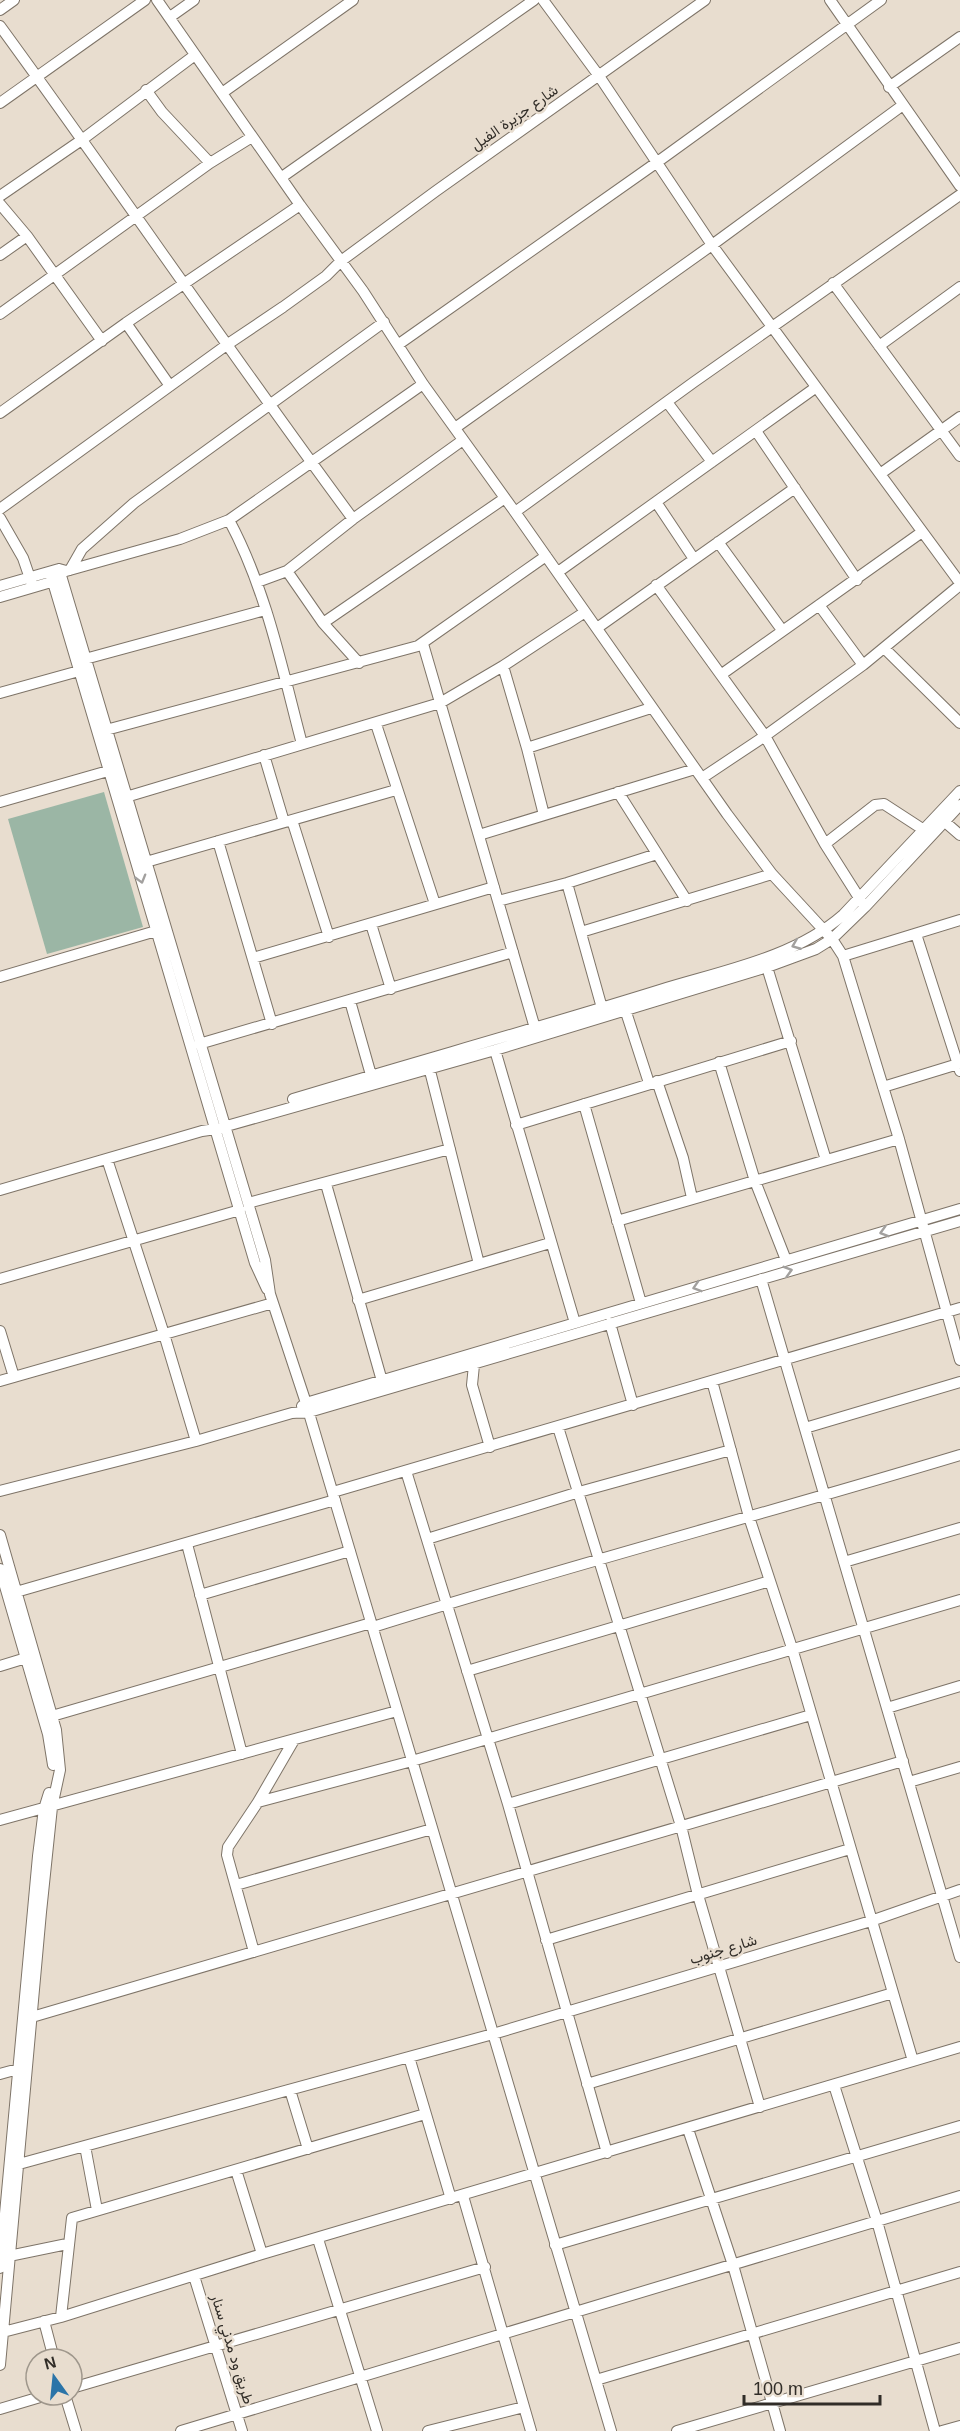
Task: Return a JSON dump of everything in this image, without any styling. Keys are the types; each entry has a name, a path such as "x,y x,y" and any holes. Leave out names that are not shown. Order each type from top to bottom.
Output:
{"street":[{"path":"0,10 14,0"},
{"path":"0,103 145,0"},
{"path":"158,0 384,322 423,384 506,498 651,708 772,874 828,935 843,957 883,1087 960,1360"},
{"path":"170,17 194,0"},
{"path":"222,93 353,0"},
{"path":"282,177 534,0"},
{"path":"478,835 618,792 698,773 765,736 863,665 960,584 712,245 599,76 543,0"},
{"name":"شارع جزيرة الفيل","path":"0,509 228,344 284,307 326,276 341,261 705,0"},
{"path":"830,0 960,186"},
{"path":"399,344 656,163 881,0"},
{"path":"0,26 83,139 268,404 353,519"},
{"path":"889,87 960,37"},
{"path":"0,196 83,139 195,55"},
{"path":"146,90 162,112 210,163"},
{"path":"455,428 712,245 903,105"},
{"path":"0,314 210,163 252,137"},
{"path":"515,512 772,326 960,195"},
{"path":"0,204 27,236 102,341"},
{"path":"0,413 126,323 300,205"},
{"path":"0,255 27,236"},
{"path":"833,284 960,456"},
{"path":"879,346 960,287"},
{"path":"60,574 82,549 134,503 384,322"},
{"path":"126,323 170,386"},
{"path":"0,597 32,583 180,539 229,520 423,384"},
{"path":"558,572 816,388"},
{"path":"667,402 712,462"},
{"path":"880,474 960,417"},
{"path":"756,431 857,580"},
{"path":"257,582 287,571 353,519 464,440"},
{"path":"597,628 795,488"},
{"path":"323,624 506,498"},
{"path":"656,502 694,558"},
{"path":"0,519 23,558 32,583"},
{"path":"229,520 257,582 302,744"},
{"path":"722,674 922,532"},
{"path":"718,542 782,630"},
{"path":"106,730 423,644 546,556"},
{"path":"287,571 323,624 359,663"},
{"path":"60,574 200,1044 219,1124"},
{"path":"60,574 80,671 108,771 156,931 244,1207 265,1260 272,1299 308,1408 611,2431"},
{"path":"0,586 32,583"},
{"path":"656,585 765,736 825,844 862,903"},
{"path":"819,605 863,665"},
{"path":"85,659 265,610"},
{"path":"126,797 440,703 503,666 585,612"},
{"path":"423,644 536,1032"},
{"path":"884,648 960,723"},
{"path":"503,666 544,815"},
{"path":"0,693 80,671"},
{"path":"527,748 651,708"},
{"path":"375,724 435,904"},
{"path":"264,755 329,937"},
{"path":"0,802 108,771"},
{"path":"146,862 396,790"},
{"path":"862,903 960,791"},
{"path":"618,792 687,901"},
{"path":"825,844 875,805 884,804 924,830"},
{"path":"0,1190 202,1131 371,1075 625,1009 767,967 816,949 960,805"},
{"path":"945,822 960,835"},
{"path":"218,841 272,1024"},
{"path":"498,901 567,883 657,854"},
{"path":"581,932 772,874"},
{"path":"567,883 602,1008"},
{"path":"253,958 494,887"},
{"path":"843,957 960,921"},
{"path":"371,924 391,988"},
{"path":"0,977 156,931"},
{"path":"883,1087 959,1068 956,1038 916,934"},
{"path":"219,1124 495,1050 602,1008 754,961 828,935"},
{"path":"200,1044 513,952"},
{"path":"767,967 826,1160"},
{"path":"350,1001 371,1075"},
{"path":"625,1009 683,1158 692,1198"},
{"path":"516,1125 791,1041"},
{"path":"495,1050 575,1323"},
{"path":"719,1062 754,1181 786,1260"},
{"path":"429,1067 479,1264"},
{"path":"584,1104 641,1304"},
{"path":"617,1221 898,1139"},
{"path":"0,1279 450,1149"},
{"path":"107,1159 164,1334 196,1442"},
{"path":"326,1184 382,1381"},
{"path":"0,1491 196,1442 561,1333 610,1323 923,1226 960,1209"},
{"path":"308,1408 382,1381 399,1381 474,1365 561,1333 575,1323 786,1260 923,1226 960,1221"},
{"path":"358,1300 550,1243"},
{"path":"761,1278 960,1957"},
{"path":"0,1381 164,1334 272,1299"},
{"path":"16,1592 187,1544 406,1471 960,1308"},
{"path":"610,1323 633,1405"},
{"path":"0,1330 14,1377"},
{"path":"474,1365 472,1385 490,1447"},
{"path":"712,1381 749,1517 792,1648 913,2061"},
{"path":"805,1428 960,1382"},
{"path":"558,1427 681,1826 698,1895 760,2107"},
{"path":"427,1539 579,1492 731,1450"},
{"path":"52,1716 600,1558 825,1496 960,1455"},
{"path":"406,1471 508,1804 607,2153"},
{"path":"844,1562 960,1528"},
{"path":"0,1535 52,1716 60,1759 59,1779 48,1808"},
{"path":"187,1544 242,1754"},
{"path":"200,1595 350,1551"},
{"path":"0,1569 53,1757 14,2164 4,2189 0,2268"},
{"path":"467,1671 770,1581"},
{"path":"258,1802 412,1761 960,1600"},
{"path":"0,1666 26,1658"},
{"path":"887,1707 960,1686"},
{"path":"0,1820 398,1711"},
{"path":"508,1804 811,1715"},
{"path":"254,1952 227,1855 228,1847 258,1802 294,1740"},
{"path":"27,2017 903,1761"},
{"path":"909,1782 960,1767"},
{"path":"236,1885 432,1829"},
{"path":"546,1940 850,1849"},
{"name":"شارع جنوب","path":"14,2164 493,2034 872,1921 960,1890"},
{"path":"587,2084 893,1993"},
{"path":"0,2366 9,2256 18,2069 27,2017"},
{"path":"3,2332 60,2317 262,2254 535,2175 960,2047"},
{"path":"409,2057 451,2199"},
{"path":"0,2074 18,2069"},
{"path":"834,2085 877,2221 936,2431"},
{"path":"290,2090 308,2149"},
{"path":"60,2317 67,2244 72,2218 425,2114"},
{"path":"555,2244 960,2126"},
{"path":"688,2129 733,2265 780,2431"},
{"path":"85,2146 98,2210"},
{"path":"236,2170 262,2254"},
{"path":"463,2196 531,2431"},
{"path":"181,2431 960,2196"},
{"path":"318,2239 377,2431"},
{"path":"9,2256 67,2244"},
{"path":"84,2384 485,2267"},
{"path":"596,2380 960,2272"},
{"name":"طريق ود مدني سنار","path":"194,2276 242,2431"},
{"path":"44,2321 51,2347"},
{"path":"677,2431 960,2348"},
{"path":"0,2409 24,2402"},
{"path":"69,2407 76,2431"},
{"path":"428,2431 453,2428 524,2407"},
{"path":"942,2431 960,2426"}],"green space":[{"path":"104,792 143,927 47,954 8,819"}]}
